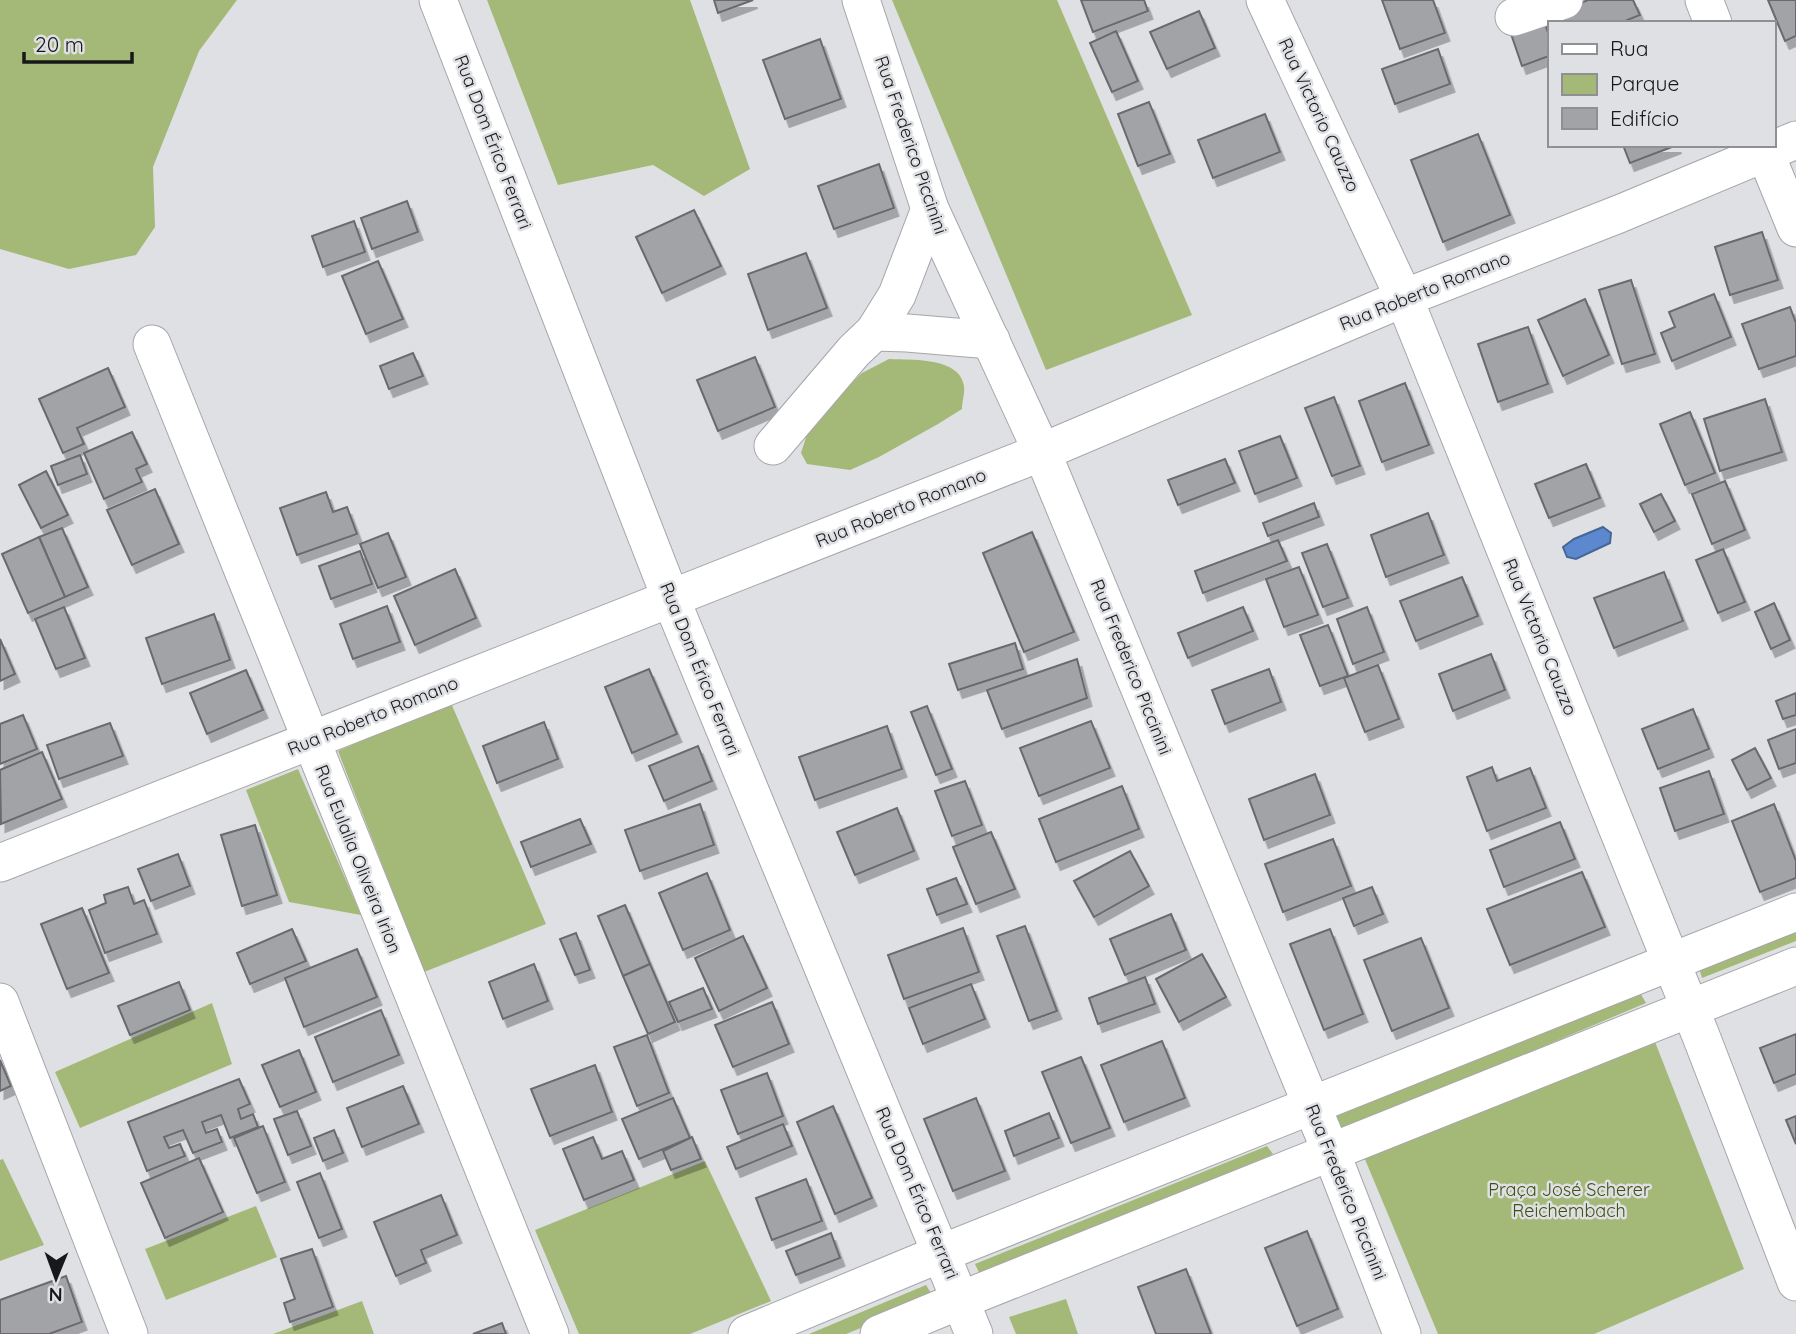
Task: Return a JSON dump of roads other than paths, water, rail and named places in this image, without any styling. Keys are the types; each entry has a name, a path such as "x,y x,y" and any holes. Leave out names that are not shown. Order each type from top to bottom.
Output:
{"street":[{"name":"Rua Dom Érico Ferrari","path":"438,0 671,598 974,1334"},
{"name":"Rua Frederico Piccinini","path":"861,0 930,209 1042,452 1312,1105 1402,1334"},
{"name":"Rua Victorio Cauzzo","path":"1265,0 1404,298 1690,1009 1796,1282"},
{"path":"1514,17 1564,0"},
{"path":"1704,0 1712,21"},
{"path":"1775,146 1796,228"},
{"name":"Rua Roberto Romano","path":"0,863 1042,452 1404,298 1619,214 1773,147"},
{"path":"773,446 854,351 874,332 897,295 930,209"},
{"path":"874,332 991,340"},
{"name":"Rua Eulalia Oliveira Irion","path":"152,344 550,1334"},
{"path":"747,1334 1796,912"},
{"path":"879,1334 1796,966"},
{"path":"0,1002 129,1334"}],"water":[{"path":"1603,527 1611,533 1610,543 1576,559 1567,557 1563,547 1574,539"}],"park label":[{"name":"Praça José Scherer Reichembach","path":"1569,1200"}]}
